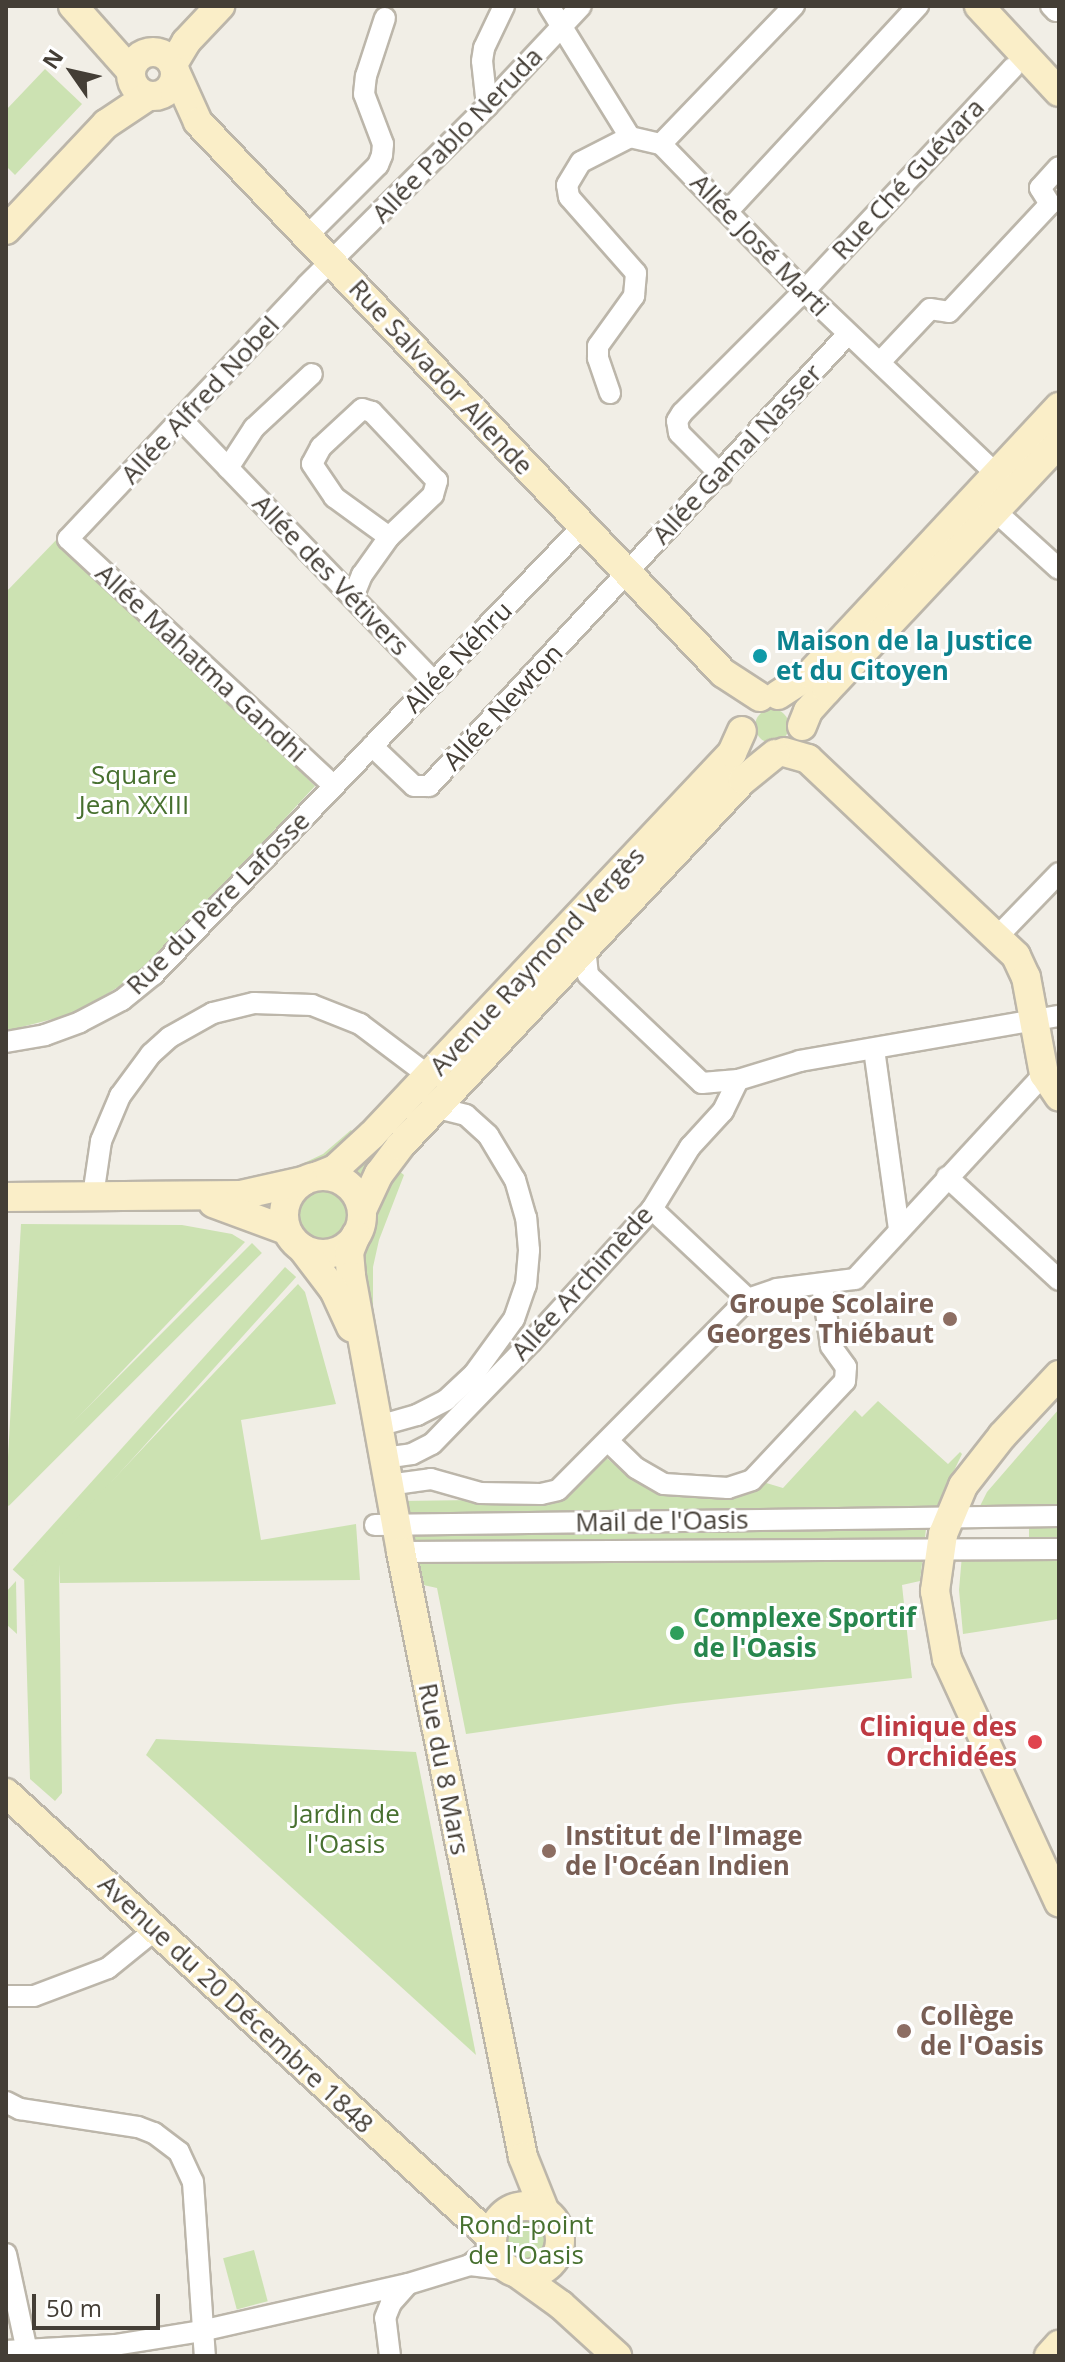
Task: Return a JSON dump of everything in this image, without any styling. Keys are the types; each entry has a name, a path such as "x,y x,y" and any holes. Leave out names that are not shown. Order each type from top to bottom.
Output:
{"main road":[{"path":"73,6 141,85 198,122"},
{"path":"6,230 141,85 172,85 178,59 220,6"},
{"path":"982,7 1059,92"},
{"path":"141,85 136,59 149,52 178,59"},
{"name":"Rue Salvador Allende","path":"178,59 198,122 756,708"},
{"name":"Avenue Raymond Vergès","path":"310,1179 344,1161 429,1076 732,753 756,708 810,674 1059,407"},
{"name":"Avenue Raymond Vergès","path":"359,1222 379,1174 435,1107 557,977 586,961 751,771 794,745 808,711 1059,443"},
{"path":"756,708 798,709 794,745 758,752 750,746 756,708"},
{"path":"794,745 997,937 1021,965 1046,1018 1051,1085"},
{"path":"294,1239 284,1208 294,1188 310,1179"},
{"path":"6,1197 241,1195 310,1179 341,1181 351,1188 359,1222 338,1251 314,1253 236,1209 193,1197"},
{"name":"Rue du 8 Mars","path":"359,1222 349,1252 386,1472 391,1534 523,2157 545,2212"},
{"name":"Rue du 8 Mars","path":"294,1239 334,1290 350,1323 370,1380"},
{"path":"1059,1375 979,1463 948,1517 939,1550 936,1607 947,1659 1059,1902"},
{"name":"Avenue du 20 Décembre 1848","path":"6,1793 430,2184 467,2213 499,2228"},
{"name":"Rue du 8 Mars","path":"499,2228 523,2180 523,2157"},
{"path":"561,2305 551,2282 552,2262 560,2243 559,2233 545,2212 529,2206 499,2228 496,2256 561,2305 617,2356"},
{"path":"514,2272 535,2273 552,2262"},
{"path":"1049,2356 1059,2345"}],"street":[{"path":"487,106 482,61 484,48 504,6"},
{"path":"549,6 564,25 630,137"},
{"name":"Allée Pablo Neruda","path":"332,262 581,6"},
{"path":"610,393 598,358 598,346 634,296 638,285 636,273 569,197 567,185 581,162 630,137 661,144 794,6"},
{"path":"728,211 918,6"},
{"path":"1051,6 1056,11 1059,8"},
{"path":"307,236 378,165 382,155 383,144 364,94 366,76 385,18"},
{"name":"Rue Ché Guévara","path":"721,475 679,433 677,421 1013,68"},
{"name":"Allée José Marti","path":"661,144 804,291 881,361 995,473"},
{"path":"881,361 930,309 949,312 1050,204 1040,188 1059,167"},
{"name":"Allée Alfred Nobel","path":"68,539 332,262"},
{"name":"Allée Gamal Nasser","path":"626,573 721,475 848,334"},
{"path":"228,468 254,428 312,374"},
{"path":"353,597 362,575 389,537 433,495 437,481 372,412 362,409 321,447 312,464 319,479 341,504 389,537"},
{"name":"Allée des Vétivers","path":"181,419 434,682"},
{"path":"995,511 1059,569"},
{"name":"Allée Néhru","path":"334,786 582,527"},
{"name":"Allée Mahatma Gandhi","path":"68,539 334,786"},
{"name":"Allée Newton","path":"372,746 414,786 429,786 626,573"},
{"name":"Rue du Père Lafosse","path":"6,1042 45,1035 122,1000 181,947 334,786"},
{"path":"997,937 1059,873"},
{"path":"586,961 702,1083 738,1080 800,1061 1046,1018"},
{"path":"93,1196 101,1141 120,1096 151,1054 170,1037 213,1013 254,1003 312,1005 360,1024 429,1076"},
{"path":"874,1049 899,1230"},
{"name":"Allée Archimède","path":"386,1472 432,1444 531,1342 652,1209 690,1147 723,1111 738,1080"},
{"path":"386,1472 431,1479 480,1493 549,1492 566,1484 748,1299 777,1289 855,1279 947,1177 1051,1085"},
{"path":"378,1426 427,1410 446,1400 474,1374 514,1319 526,1285 529,1250 526,1218 515,1180 488,1135 466,1115 435,1107"},
{"path":"947,1177 1059,1280"},
{"path":"652,1209 748,1299"},
{"path":"608,1441 636,1468 664,1484 728,1488 752,1480 845,1381 843,1361 831,1346 822,1285"},
{"name":"Mail de l'Oasis","path":"391,1534 1059,1516"},
{"name":"Mail de l'Oasis","path":"391,1534 939,1550 1059,1549"},
{"path":"6,1996 34,1996 108,1968 156,1929"},
{"path":"6,2102 20,2109 63,2113 138,2127 154,2133 179,2152 193,2182 205,2356"},
{"path":"470,2265 499,2228"},
{"path":"6,2254 28,2354"},
{"path":"6,2351 28,2354 115,2345 201,2331 408,2284 470,2265 514,2272"},
{"path":"390,2356 385,2318 391,2303 408,2284"}],"green space":[{"path":"45,69 82,104 15,175 6,166 6,110"},
{"name":"Square Jean XXIII","path":"60,536 315,786 144,971 76,1013 6,1031 6,592"},
{"path":"772,709 784,714 789,726 784,738 772,743 760,738 755,726 760,714"},
{"path":"351,1130 358,1137 334,1160 307,1170 285,1172 323,1154"},
{"path":"373,1146 383,1155 364,1192 342,1173"},
{"path":"394,1167 404,1175 379,1240 373,1267 373,1313 364,1314 361,1235"},
{"path":"323,1185 334,1187 344,1194 351,1204 351,1226 344,1236 334,1243 323,1245 312,1243 302,1236 295,1226 293,1215 295,1204 302,1194 312,1187"},
{"path":"21,1224 182,1225 232,1234 245,1242 6,1493"},
{"path":"252,1243 262,1253 9,1506 6,1489"},
{"path":"285,1267 296,1277 24,1579 13,1569"},
{"path":"298,1284 305,1292 336,1404 241,1420 261,1540 356,1524 360,1580 60,1583 59,1564 62,1793 55,1801 30,1779 24,1574"},
{"path":"878,1401 948,1464 960,1452 962,1454 926,1529 920,1581 902,1585 912,1678 675,1704 466,1734 437,1588 419,1584 402,1501 559,1499 603,1455 630,1478 648,1486 727,1497 745,1494 763,1482 783,1488 855,1410 862,1417"},
{"path":"1059,1409 1059,1619 963,1634 959,1590 962,1555 1029,1555 1029,1513 977,1512 987,1492"},
{"path":"16,1581 17,1634 6,1624 6,1592"},
{"name":"Jardin de l'Oasis","path":"156,1739 416,1752 476,2055 146,1755"},
{"name":"Rond-point de l'Oasis","path":"527,2207 540,2210 550,2217 557,2227 560,2240 557,2253 550,2263 540,2270 527,2273 514,2270 504,2263 497,2253 494,2240 497,2227 504,2217 514,2210"},
{"path":"254,2250 268,2301 237,2309 223,2258"}],"place":[{"name":"Maison de la Justice et du Citoyen","path":"760,656"},
{"name":"Groupe Scolaire Georges Thiébaut","path":"950,1319"},
{"name":"Complexe Sportif de l'Oasis","path":"677,1633"},
{"name":"Clinique des Orchidées","path":"1035,1742"},
{"name":"Institut de l'Image de l'Océan Indien","path":"549,1851"},
{"name":"Collège de l'Oasis","path":"904,2031"}]}
